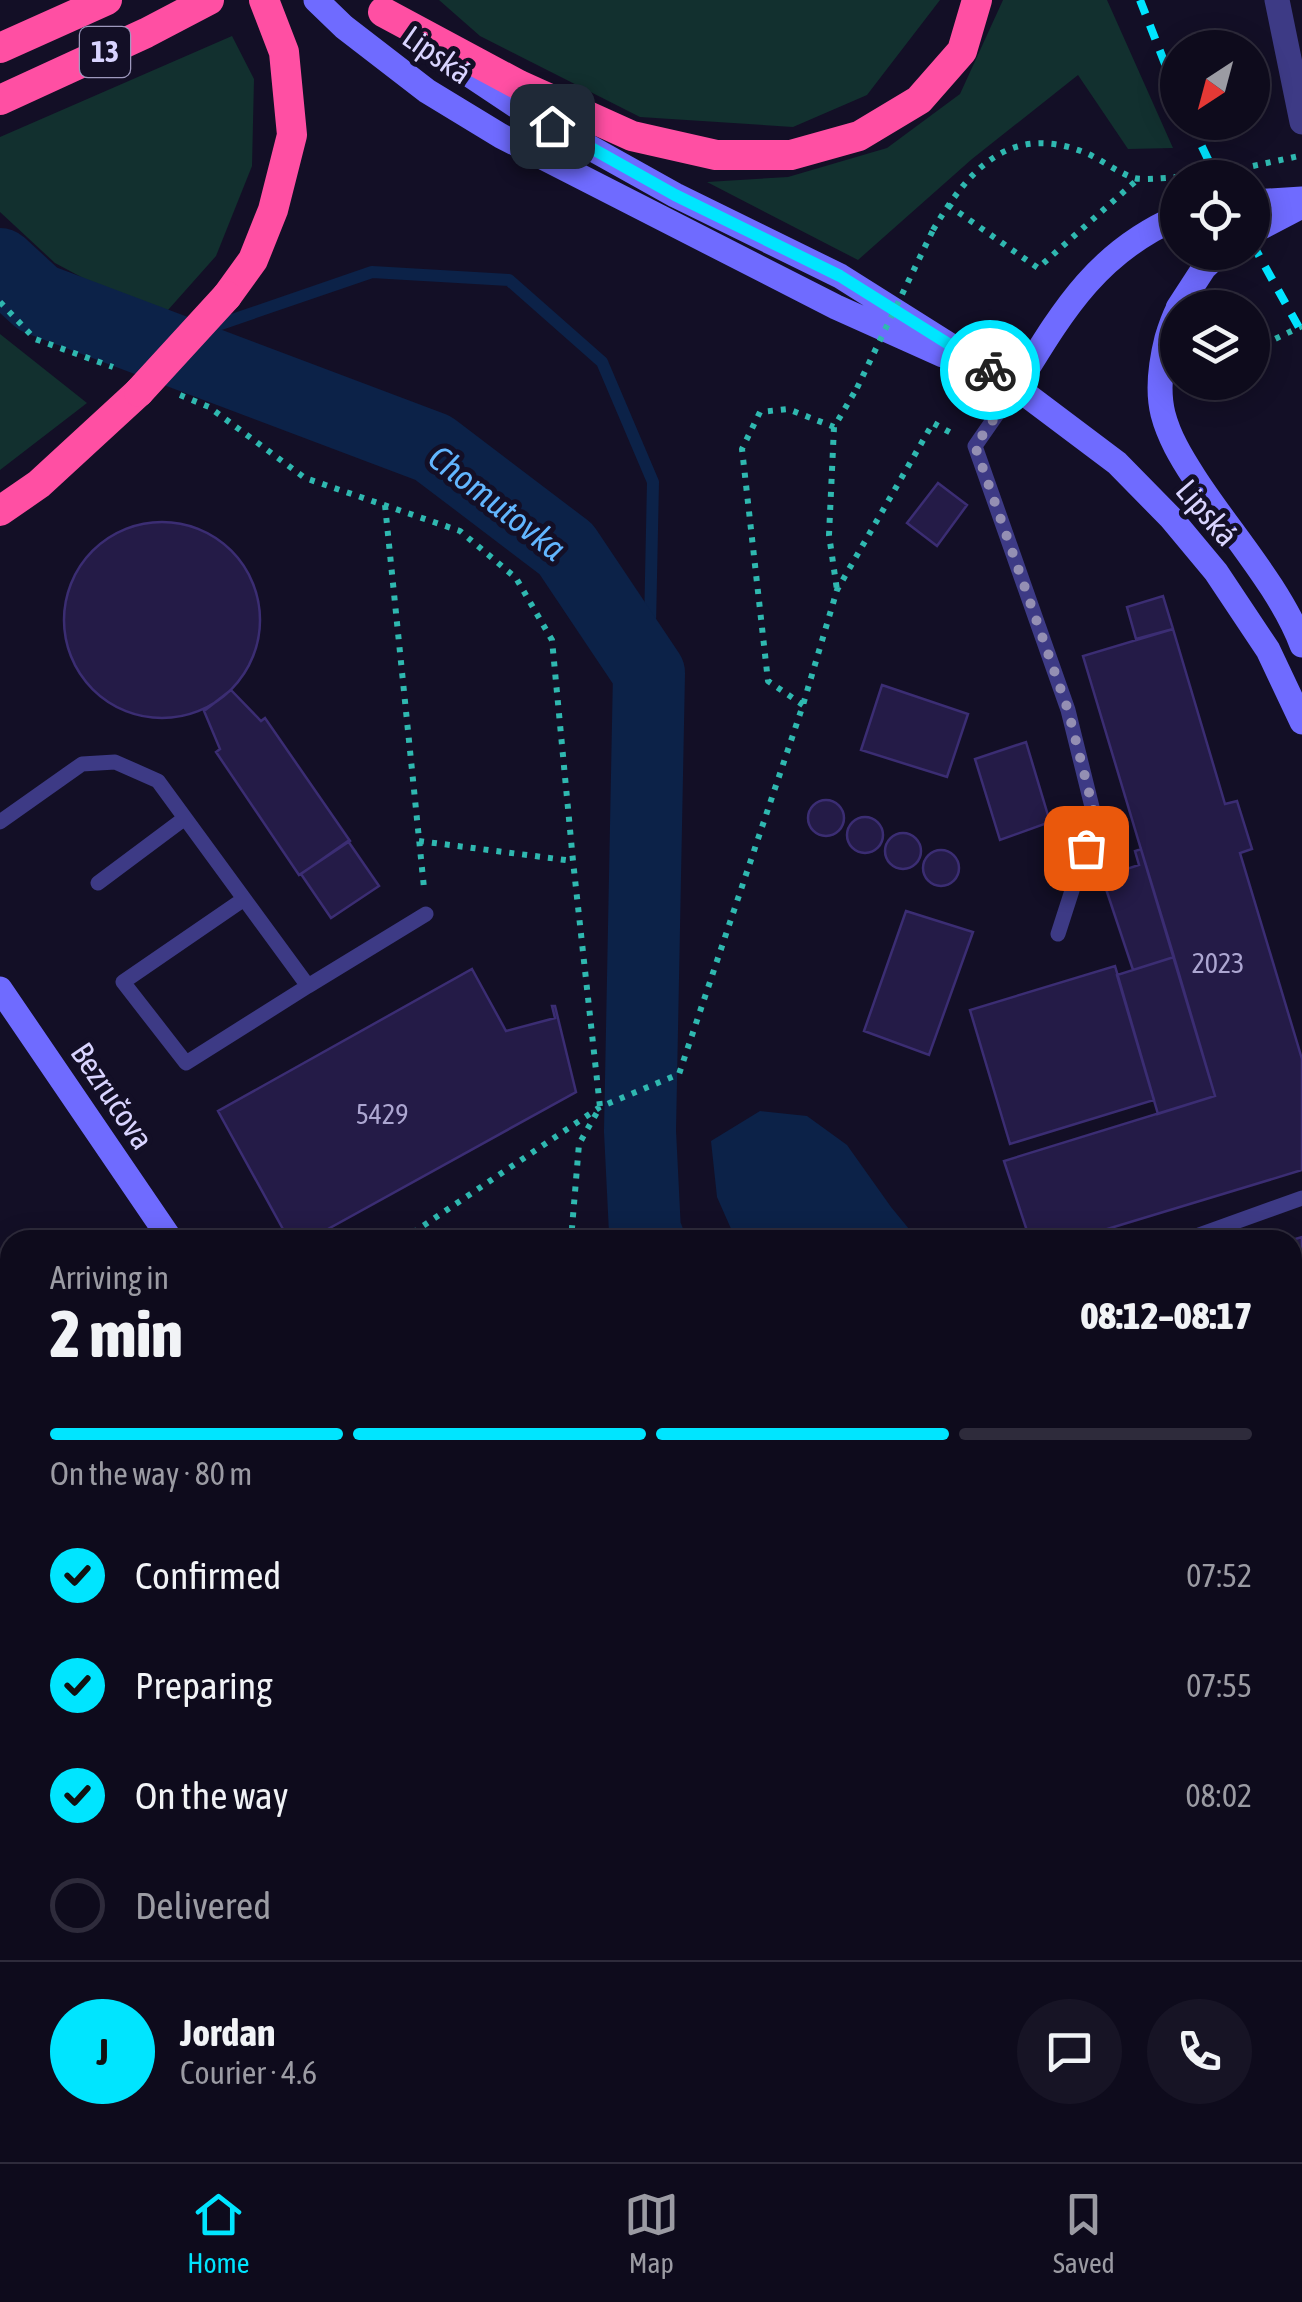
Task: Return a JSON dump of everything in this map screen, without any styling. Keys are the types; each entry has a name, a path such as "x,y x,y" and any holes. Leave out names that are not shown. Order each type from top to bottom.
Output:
{"highway":[{"name":"13","path":"0,48 108,0"},
{"name":"13","path":"0,100 209,0"},
{"path":"0,510 39,484 130,381 227,296 253,260 272,210 292,135 284,52 264,0"},
{"path":"376,6 519,84 632,136 716,156 791,155 858,136 919,100 962,50 977,0"}],"street":[{"name":"Lipská","path":"316,0 344,28 427,91 501,136 836,308 1016,387"},
{"path":"1277,0 1302,122"},
{"name":"Lipská","path":"376,6 447,60 521,108 675,195 840,276 1016,387 1116,463 1172,518 1216,572 1268,650 1302,722"},
{"path":"1270,202 1302,203"},
{"path":"1270,222 1302,203"},
{"path":"1016,387 1069,302 1110,259 1160,226"},
{"path":"1161,400 1162,412 1177,450 1263,576 1302,645"},
{"name":"Bezručova","path":"0,990 164,1230"}],"lane":[{"path":"1016,387 975,446 1068,710 1096,820 1058,934"},
{"path":"0,822 82,764 115,762 158,781 308,986"},
{"path":"98,883 185,818"},
{"path":"244,899 122,982 186,1063 426,914"},
{"path":"1213,1230 1302,1198"}],"path":[{"path":"837,590 829,535 834,428 933,230 980,166 999,152 1038,143 1085,152 1137,180 1214,173 1302,156"},
{"path":"948,205 1038,268 1137,180"},
{"path":"0,302 36,339 130,381"},
{"path":"1270,341 1302,326"},
{"path":"173,392 208,407 305,478 460,531 516,578 552,640 600,1108 578,1144 572,1230"},
{"path":"803,705 768,681 742,449 760,412 788,409 834,428"},
{"path":"417,1230 600,1108 679,1074 803,705 837,590 933,422 975,446"},
{"path":"385,505 426,914"},
{"path":"419,841 573,861"}],"green space":[{"path":"439,0 940,0 867,95 793,127 640,117 480,36"},
{"path":"1003,0 1107,0 1160,119 1160,140 1169,140 1173,148 1128,149 1078,75 972,159 858,260 707,182 788,177 887,148 960,94"},
{"path":"232,36 254,79 252,166 216,256 160,319 55,263 0,212 0,137"},
{"path":"0,334 87,403 0,470"}],"water":[{"path":"760,1111 807,1116 847,1145 910,1230 732,1230 717,1197 711,1141"}],"building":[{"path":"938,483 967,505 937,546 907,523"},
{"path":"162,522 200,529 232,550 253,582 260,620 253,658 232,690 200,711 162,718 124,711 92,690 71,658 64,620 71,582 92,550 124,529"},
{"path":"1163,596 1173,629 1136,639 1127,607"},
{"path":"1173,629 1225,804 1237,801 1252,849 1240,853 1302,1059 1302,1170 1104,1230 1027,1230 1004,1161 1215,1096 1083,656"},
{"path":"882,685 968,714 947,777 861,750"},
{"path":"231,690 261,721 265,718 350,841 299,875 216,752 220,749 204,711"},
{"path":"1026,742 1050,822 1000,840 975,759"},
{"path":"826,800 839,805 844,818 839,831 826,836 813,831 808,818 813,805"},
{"path":"865,817 878,822 883,835 878,848 865,853 852,848 847,835 852,822"},
{"path":"903,833 916,838 921,851 916,864 903,869 890,864 885,851 890,838"},
{"path":"348,841 379,886 331,918 301,874"},
{"path":"1141,849 1174,957 1133,970 1102,877 1139,865 1135,851"},
{"path":"941,850 954,855 959,868 954,881 941,886 928,881 923,868 928,855"},
{"path":"906,911 973,932 929,1055 864,1031"},
{"path":"1174,957 1215,1096 1158,1114 1117,975"},
{"path":"1115,966 1154,1100 1010,1144 970,1010"},
{"path":"472,969 506,1031 555,1018 555,1006 576,1092 326,1230 283,1230 218,1111"}],"waterway":[{"name":"Chomutovka","path":"0,264 38,299 433,448 566,549 649,673 640,1131 645,1230"},
{"path":"206,329 372,272 509,280 602,362 653,482 649,673"}],"railway":[{"path":"1140,0 1160,51"},
{"path":"1199,140 1208,160"},
{"path":"1267,270 1302,333"}],"way so far":[{"path":"990,370 1016,387 975,446 1068,710 1096,820 1086,848"}],"route":[{"path":"552,126 675,195 840,276 990,370"}]}
